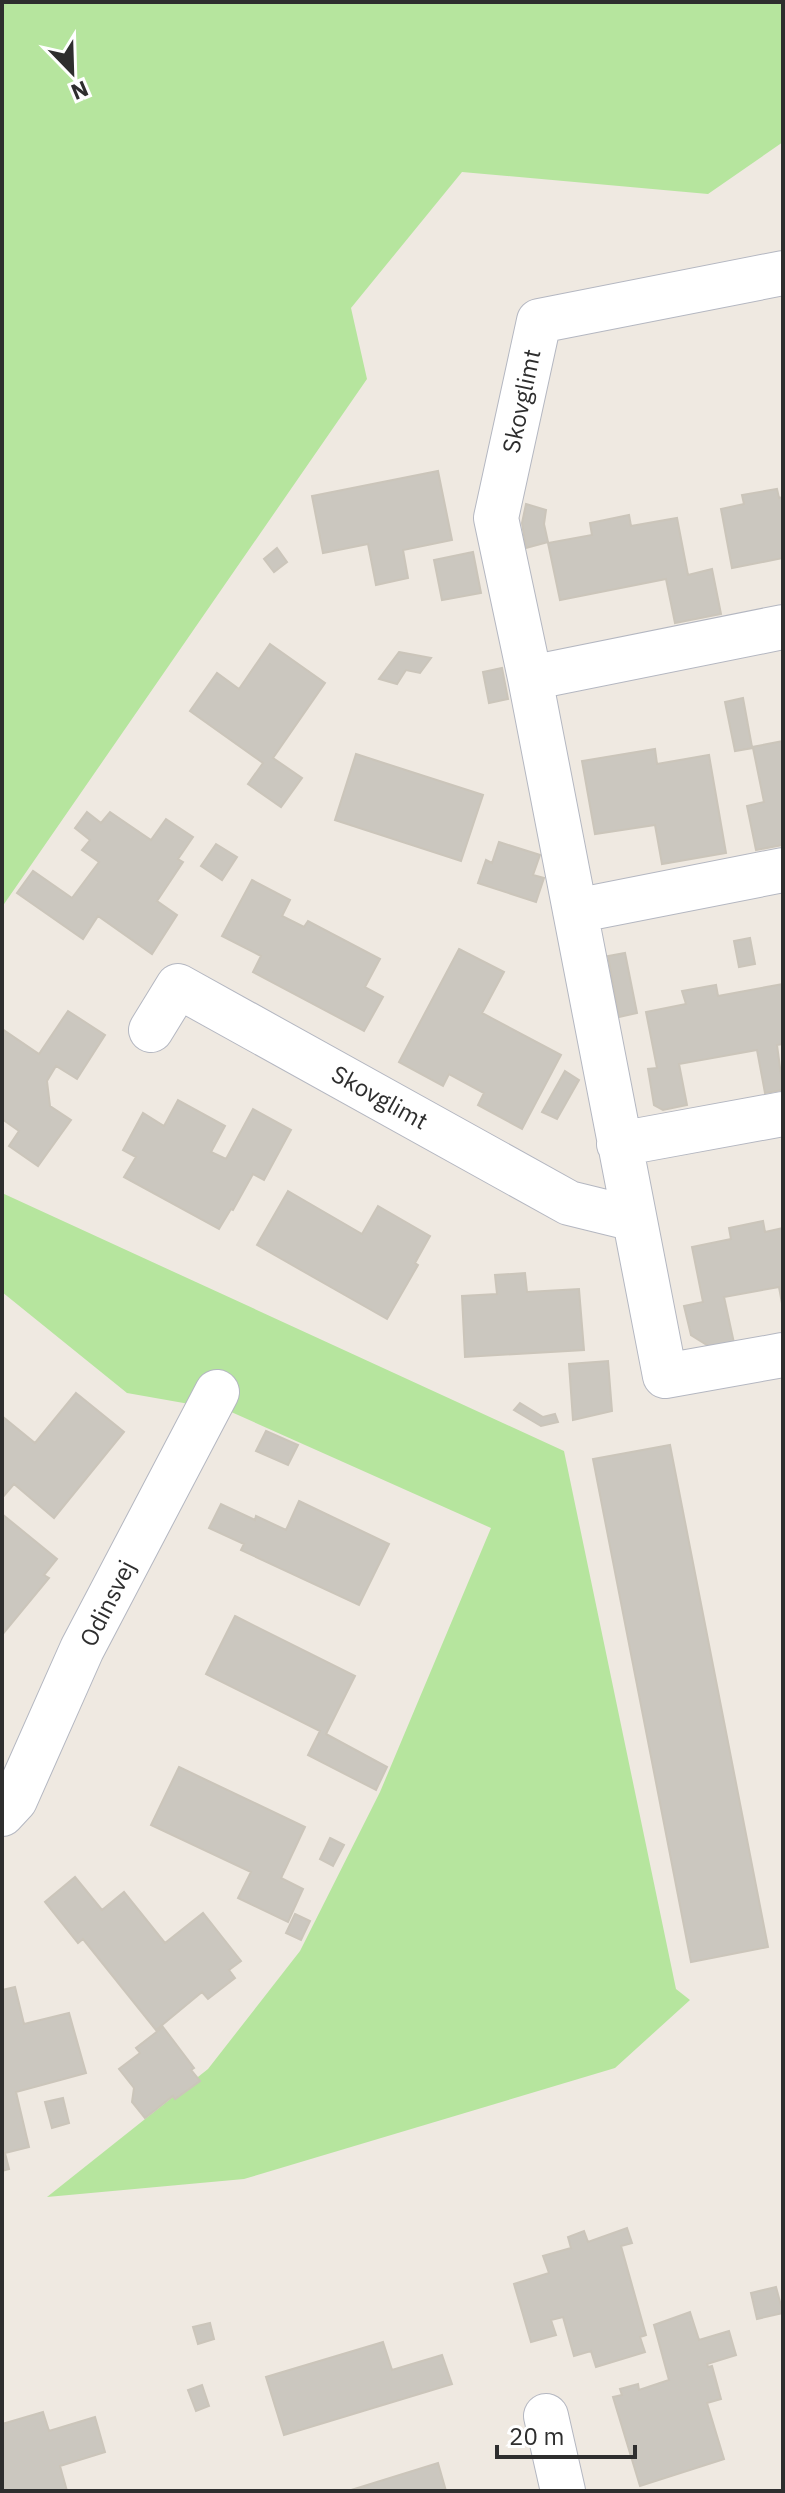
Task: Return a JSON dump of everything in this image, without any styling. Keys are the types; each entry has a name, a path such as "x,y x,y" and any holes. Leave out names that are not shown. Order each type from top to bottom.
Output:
{"street":[{"name":"Skovglimt","path":"783,273 539,321 496,518 668,1390 783,1355"},
{"path":"530,678 783,627"},
{"path":"575,911 783,870"},
{"name":"Skovglimt","path":"151,1030 178,986 569,1203 634,1219"},
{"path":"619,1144 783,1114"},
{"name":"Odinsvej","path":"2,1814 15,1800 82,1649 217,1392"},
{"path":"546,2416 563,2491"}],"green space":[{"path":"2,2 783,2 783,142 708,194 462,172 351,308 367,379 2,907"},
{"path":"2,1193 564,1451 676,1989 690,2000 615,2068 244,2179 47,2197 208,2069 300,1951 380,1792 491,1528 229,1411 127,1393 2,1292"}],"building":[{"path":"438,471 452,540 403,550 408,578 376,585 368,544 323,553 312,496"},
{"path":"777,489 779,498 783,497 783,558 732,568 721,509 744,504 742,495"},
{"path":"526,504 546,510 544,524 548,542 526,548 522,523"},
{"path":"629,515 631,526 677,518 688,575 712,569 721,614 675,623 666,579 560,600 548,543 592,535 590,523"},
{"path":"277,548 287,562 274,572 264,559"},
{"path":"473,552 481,593 442,600 434,560"},
{"path":"270,644 325,683 273,758 302,778 281,807 248,784 263,763 190,711 217,673 239,689"},
{"path":"399,652 431,658 420,673 406,670 397,684 379,679"},
{"path":"502,668 508,699 489,703 483,672"},
{"path":"743,698 752,747 783,741 783,845 756,850 747,806 764,802 753,748 735,751 725,702"},
{"path":"655,749 657,764 709,755 726,853 662,864 655,825 595,834 582,761"},
{"path":"356,754 483,795 461,861 335,820"},
{"path":"87,812 101,823 110,812 151,840 166,819 193,837 178,859 183,862 157,901 177,915 152,954 98,916 83,939 17,893 33,871 72,898 99,862 82,850 90,840 75,828"},
{"path":"499,842 540,855 533,875 544,878 536,902 478,883 486,860 492,863"},
{"path":"216,844 237,857 222,880 201,866"},
{"path":"252,880 290,900 282,916 304,927 308,921 380,959 365,987 383,997 364,1031 253,972 261,956 222,936"},
{"path":"750,938 755,964 739,967 734,941"},
{"path":"459,949 504,972 482,1013 561,1055 522,1129 478,1105 484,1093 449,1074 443,1086 399,1062"},
{"path":"625,953 637,1013 619,1017 608,956"},
{"path":"783,984 783,1044 777,1045 783,1090 765,1093 757,1050 679,1064 687,1105 663,1110 654,1105 648,1069 657,1068 646,1012 686,1004 682,991 716,985 718,996"},
{"path":"68,1011 105,1035 77,1079 56,1066 47,1081 50,1106 71,1120 38,1166 9,1146 19,1131 2,1119 2,1029 39,1054"},
{"path":"565,1071 579,1080 557,1119 542,1112"},
{"path":"178,1100 225,1126 211,1152 226,1159 253,1109 291,1130 264,1180 253,1174 219,1229 124,1177 136,1157 123,1150 143,1113 164,1126"},
{"path":"288,1191 362,1234 378,1206 430,1236 415,1263 418,1265 387,1319 257,1245"},
{"path":"763,1221 765,1232 783,1228 783,1309 779,1287 724,1297 734,1343 710,1347 691,1335 684,1306 703,1302 692,1247 731,1239 729,1228"},
{"path":"525,1273 527,1292 579,1289 584,1350 465,1357 462,1296 497,1294 495,1275"},
{"path":"608,1361 612,1411 573,1420 569,1364"},
{"path":"76,1393 124,1432 54,1518 14,1484 2,1498 2,1416 35,1443"},
{"path":"520,1403 543,1417 555,1414 558,1422 541,1426 514,1410"},
{"path":"266,1431 298,1445 288,1465 256,1451"},
{"path":"670,1445 768,1947 691,1962 593,1459"},
{"path":"299,1501 389,1544 359,1605 241,1550 244,1544 209,1528 221,1504 286,1530"},
{"path":"2,1514 57,1559 44,1575 49,1578 2,1635"},
{"path":"235,1616 355,1676 326,1734 387,1767 376,1790 308,1755 320,1731 206,1674"},
{"path":"179,1767 305,1827 281,1878 303,1889 288,1922 238,1898 251,1872 151,1825"},
{"path":"330,1838 344,1845 333,1866 320,1859"},
{"path":"75,1877 102,1910 124,1892 165,1943 203,1913 241,1961 229,1970 235,1978 208,1999 202,1992 156,2030 83,1939 78,1943 45,1902"},
{"path":"295,1914 310,1921 301,1940 286,1933"},
{"path":"15,1987 24,2024 69,2013 86,2073 16,2092 29,2147 5,2153 9,2169 2,2171 2,1990"},
{"path":"163,2027 200,2081 175,2099 173,2096 145,2118 132,2102 134,2088 119,2069 140,2053 136,2048"},
{"path":"63,2098 69,2123 52,2128 45,2102"},
{"path":"627,2228 632,2243 621,2246 646,2335 640,2337 645,2352 596,2367 591,2351 574,2356 563,2317 551,2320 556,2335 531,2342 514,2284 549,2273 543,2256 571,2248 568,2237 584,2231 588,2242"},
{"path":"776,2287 783,2313 757,2319 751,2293"},
{"path":"690,2312 699,2340 729,2331 736,2355 707,2364 708,2367 712,2366 721,2399 707,2403 724,2459 640,2486 613,2397 622,2395 620,2389 638,2384 639,2390 669,2380 654,2325"},
{"path":"210,2323 214,2339 198,2344 193,2327"},
{"path":"383,2342 392,2370 442,2355 452,2384 284,2435 266,2377"},
{"path":"202,2385 209,2406 196,2411 188,2390"},
{"path":"43,2412 49,2431 95,2417 105,2452 60,2466 67,2491 2,2491 2,2424"},
{"path":"438,2463 446,2491 348,2491"}]}
